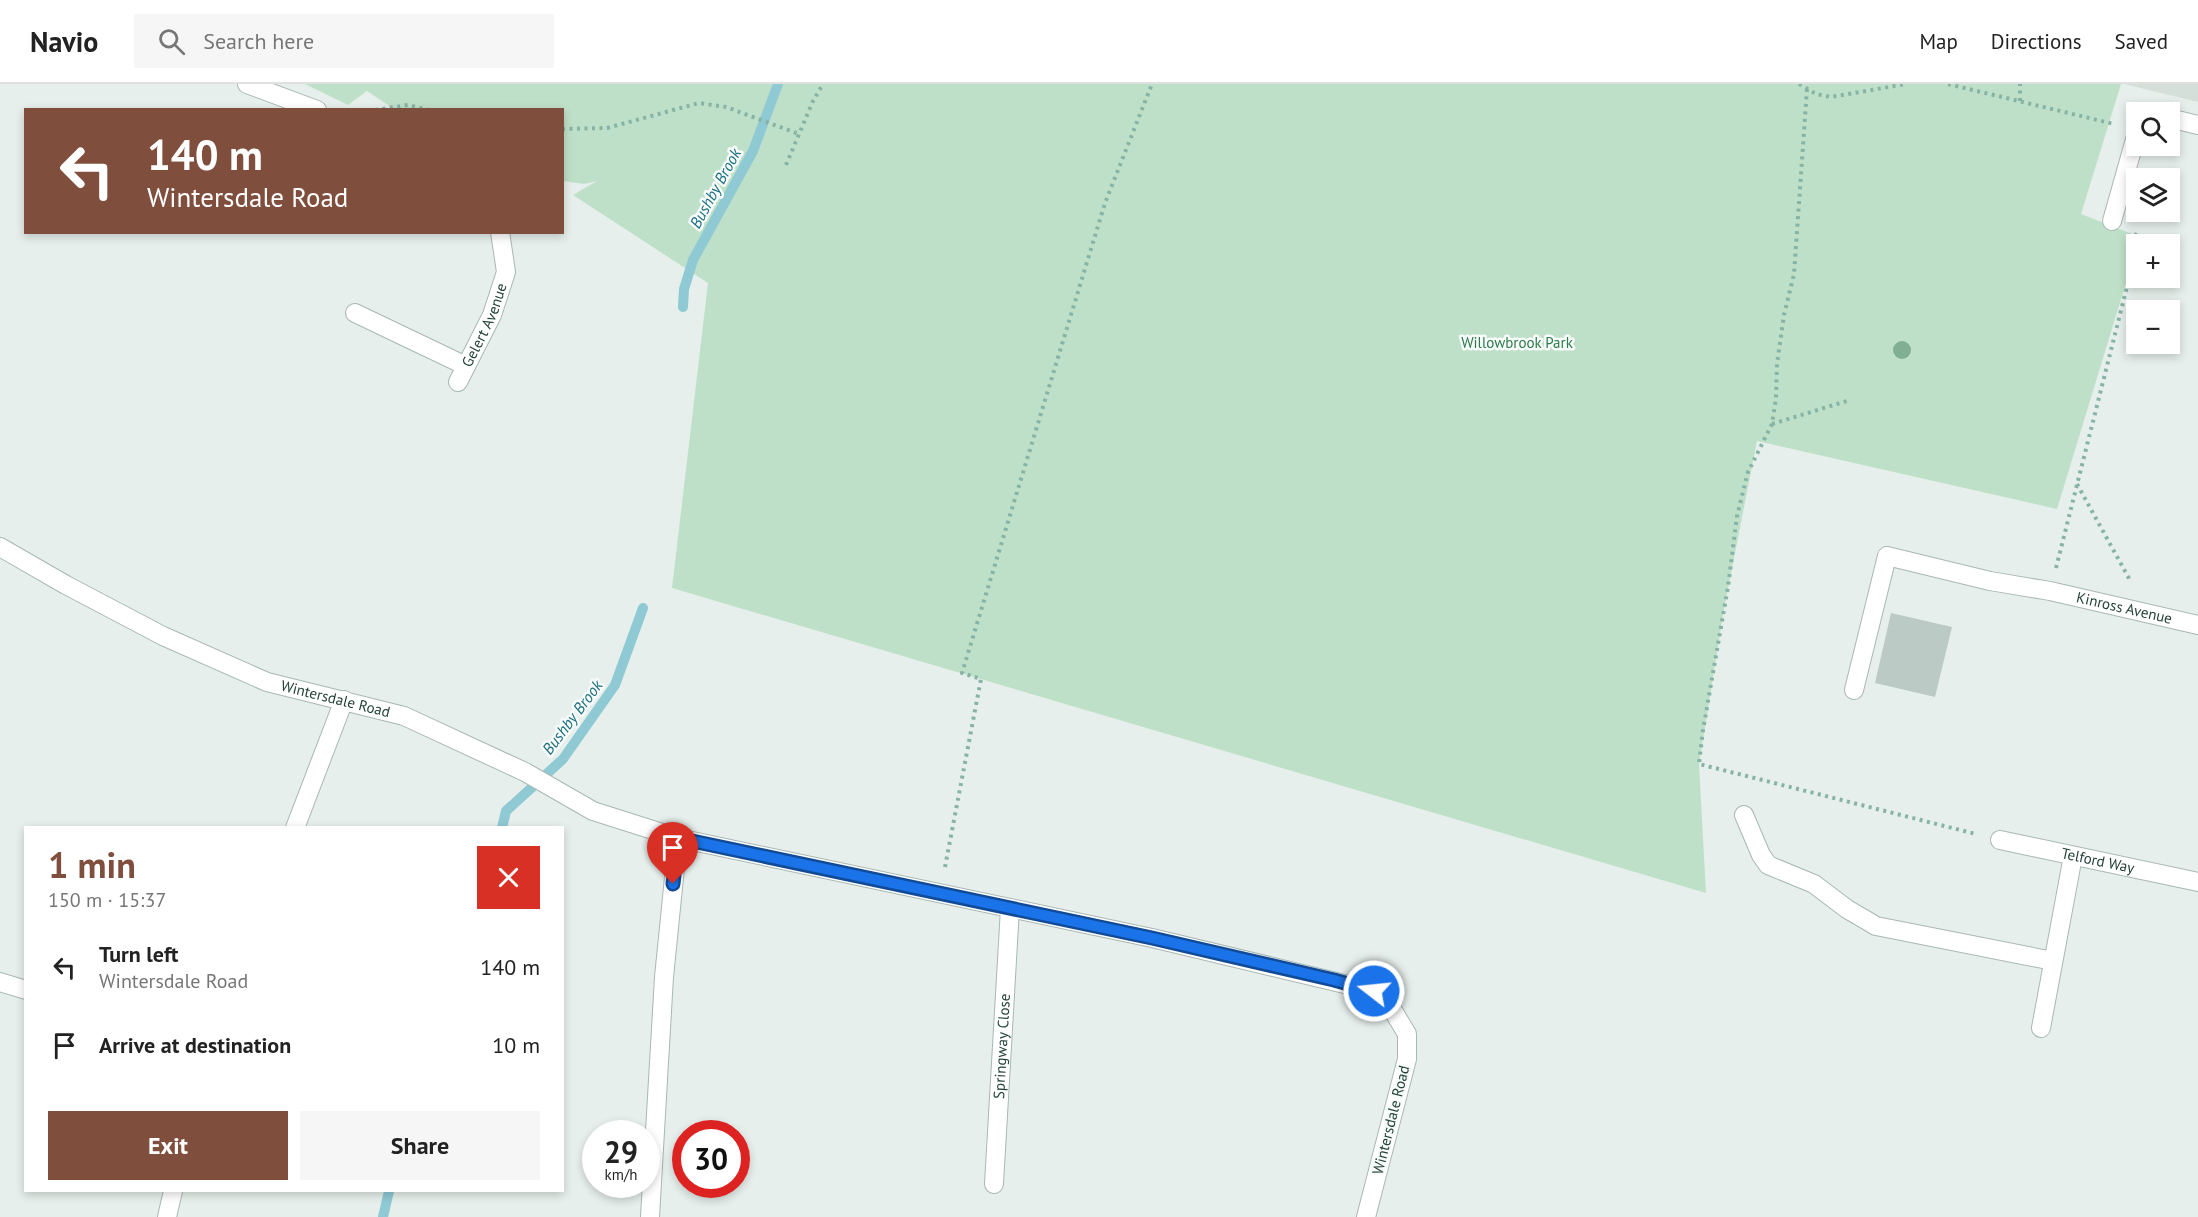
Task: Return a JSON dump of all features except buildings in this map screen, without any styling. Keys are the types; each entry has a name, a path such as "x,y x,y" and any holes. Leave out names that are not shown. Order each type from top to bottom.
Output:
{"street":[{"path":"247,84 312,108"},
{"path":"2180,120 2198,124"},
{"path":"2112,221 2126,152"},
{"name":"Gelert Avenue","path":"356,313 462,374 492,315 506,272 500,234"},
{"name":"Wintersdale Road","path":"0,547 66,585 184,645 267,682 404,716 525,772 593,811 678,838 1152,938 1374,991 1392,1008 1407,1034 1407,1059 1366,1217"},
{"name":"Kinross Avenue","path":"1854,690 1887,556 1990,581 2050,591 2198,625"},
{"path":"296,826 344,700"},
{"path":"1744,815 1761,855 1768,865 1814,884 1847,909 1876,926 2054,961"},
{"path":"650,1217 664,977 678,838"},
{"name":"Telford Way","path":"2000,840 2198,882"},
{"path":"2041,1028 2073,856"},
{"name":"Springway Close","path":"994,1184 1010,908"},
{"path":"0,981 24,989"},
{"path":"167,1217 173,1192"}],"path":[{"path":"786,165 823,84"},
{"path":"940,892 981,679 962,674 1105,202 1152,84"},
{"path":"1799,84 1816,94 1831,97 1906,84"},
{"path":"1948,84 2020,101 2126,131"},
{"path":"2020,84 2020,101"},
{"path":"1807,89 1794,274 1784,315 1772,424 1748,472 1737,516 1728,587 1699,764 2000,840"},
{"path":"564,129 607,128 699,103 726,107 799,134"},
{"path":"388,108 408,105 421,108"},
{"path":"2050,591 2127,288"},
{"path":"1772,424 1850,400"},
{"path":"2077,484 2148,614"}],"shaded area":[{"path":"2124,84 2198,84 2198,102"}],"green space":[{"name":"Willowbrook Park","path":"305,84 2121,84 2081,214 2132,234 2126,234 2126,283 2057,509 1757,441 1724,609 1699,764 1706,893 672,588 708,283 573,195 597,181 584,184 564,181 564,108 392,108 367,91 348,105"}],"waterway":[{"name":"Bushby Brook","path":"683,307 684,289 693,260 753,151 778,84"},
{"name":"Bushby Brook","path":"502,826 506,811 563,759 615,685 643,608"},
{"name":"Bushby Brook","path":"383,1217 389,1192"}],"route":[{"path":"673,884 678,838 1152,938 1374,991"}]}
